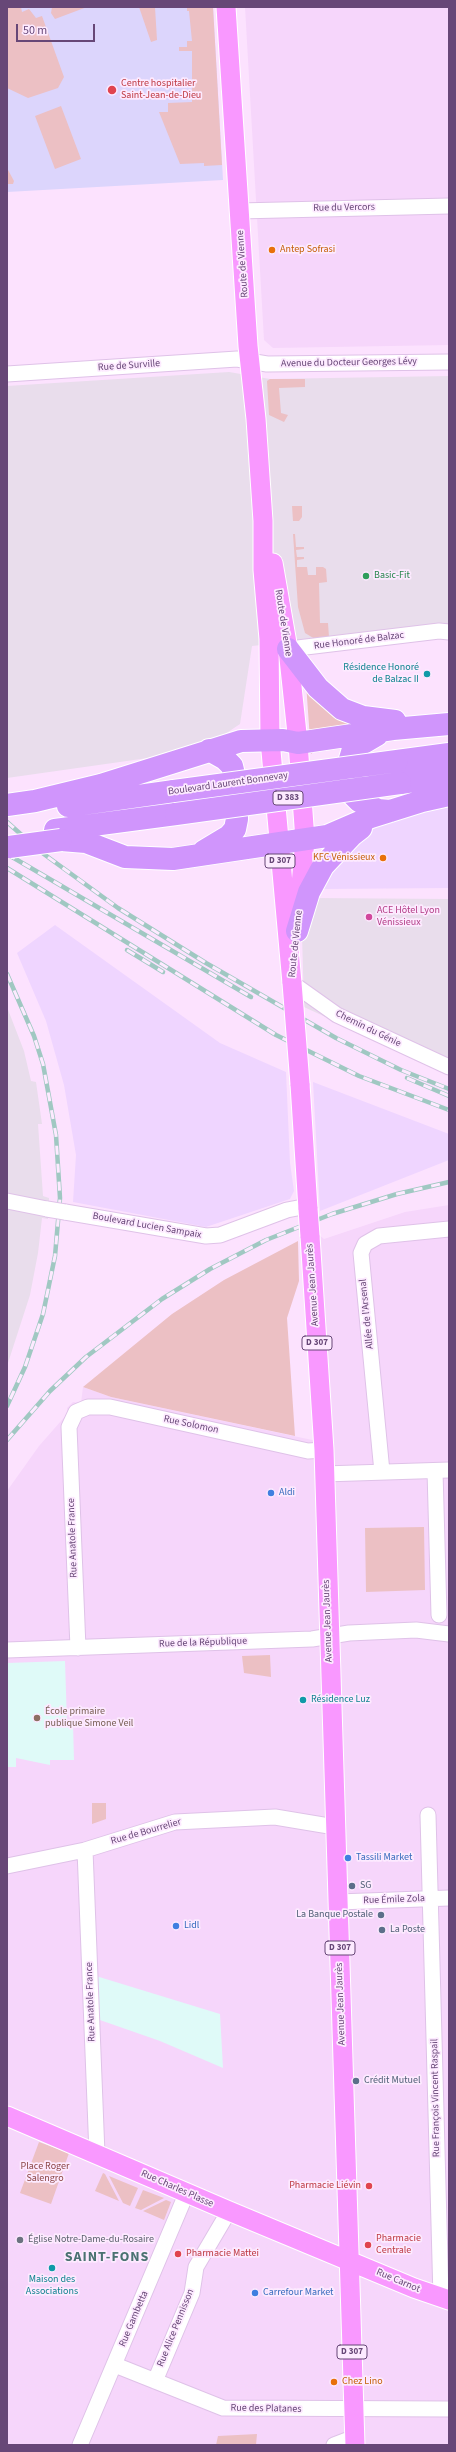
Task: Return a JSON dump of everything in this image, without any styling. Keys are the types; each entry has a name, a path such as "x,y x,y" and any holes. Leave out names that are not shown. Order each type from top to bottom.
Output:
{"highway":[{"path":"278,650 318,688 342,708 363,717 381,720 445,725"},
{"path":"15,808 100,785 208,750 241,741 270,740 298,743 393,729 445,725"},
{"path":"390,811 378,810 365,805 353,795 347,769 350,756 358,744 393,729"},
{"path":"196,856 229,836 235,829 237,819 237,787 232,766 225,759 208,750"},
{"name":"Boulevard Laurent Bonnevay","path":"15,808 174,791 449,754"},
{"name":"D 383","path":"7,836 56,835 176,814 449,776"},
{"path":"7,846 56,835 86,842 126,857 165,860 305,840 335,833 371,817 422,800 449,795"},
{"path":"297,931 309,892 328,860 352,835 390,811"}],"main road":[{"name":"Route de Vienne","path":"226,7 239,211 263,520 276,576 278,650 270,740 292,983"},
{"name":"Route de Vienne","path":"278,650 298,743 305,840 292,983"},
{"name":"Avenue Jean Jaurès","path":"292,983 324,1450 348,2259"},
{"name":"Rue Charles Plasse","path":"7,2116 229,2211 348,2259"},
{"name":"Rue Carnot","path":"348,2259 445,2299"},
{"name":"D 307","path":"348,2259 355,2441"}],"street":[{"name":"Rue du Vercors","path":"239,211 449,206"},
{"name":"Rue de Surville","path":"7,374 237,359 250,361"},
{"name":"Avenue du Docteur Georges Lévy","path":"250,361 267,364 449,362"},
{"name":"Rue Honoré de Balzac","path":"278,650 439,631 449,632"},
{"path":"422,800 449,799"},
{"name":"Chemin du Génie","path":"292,983 337,1015 449,1068"},
{"name":"Boulevard Lucien Sampaix","path":"7,1201 206,1236 220,1235 287,1210 308,1208"},
{"name":"Allée de l'Arsenal","path":"382,1472 361,1253 365,1244 379,1236 449,1229"},
{"name":"Rue Solomon","path":"69,1427 72,1416 81,1408 110,1407 308,1451 324,1450"},
{"name":"Rue Anatole France","path":"69,1427 78,1648"},
{"path":"324,1474 442,1470 439,1615"},
{"name":"Rue de la République","path":"7,1650 305,1639 349,1633 416,1630 449,1634"},
{"name":"Rue François Vincent Raspail","path":"428,1815 445,2299"},
{"name":"Rue de Bourrelier","path":"7,1866 86,1850 175,1822 275,1817 335,1827"},
{"name":"Rue Anatole France","path":"86,1850 97,2154"},
{"name":"Rue Émile Zola","path":"338,1902 449,1898"},
{"name":"Rue Gambetta","path":"80,2445 187,2192"},
{"name":"Rue Alice Pennisson","path":"155,2381 192,2293 196,2268 229,2211"},
{"name":"Rue des Platanes","path":"115,2365 223,2408 449,2410"},
{"path":"334,2445 355,2441"}],"shaded area":[{"name":"Centre hospitalier Saint-Jean-de-Dieu","path":"7,7 213,7 223,180 7,192"},
{"path":"245,7 449,7 449,345 273,348 264,340"},
{"path":"229,372 270,379 449,376 449,625 252,646 240,724 225,734 155,757 7,778 7,386"},
{"path":"449,805 449,888 323,889 331,871 362,836 385,823"},
{"path":"313,898 449,899 449,1074 304,1007 302,935"},
{"path":"55,925 220,1043 286,1072 290,1163 294,1191 290,1199 206,1227 73,1202 76,1155 64,1085 46,1021 17,953"},
{"path":"7,1007 24,1051 31,1081 36,1082 42,1124 38,1124 43,1196 49,1198 48,1219 42,1218 38,1253 30,1295 7,1366"},
{"path":"313,1082 449,1134 449,1160 320,1211"},
{"path":"449,1205 449,2445 7,2445 7,1491 39,1446 68,1413 67,1408 73,1402 81,1403 83,1387 111,1397 331,1444 319,1235 324,1239 405,1212"},
{"name":"École primaire publique Simone Veil","path":"65,1661 67,1723 73,1723 74,1760 50,1760 50,1765 16,1758 16,1767 7,1767 7,1663"},
{"path":"96,1976 220,2014 223,2068 160,2041 97,2019 99,2014"}],"green space":[{"path":"7,7 21,7 22,12 29,9 36,18 42,16 64,77 58,88 28,98 7,88"},
{"path":"52,7 87,7 55,19 51,13"},
{"path":"139,7 155,7 157,40 151,42"},
{"path":"187,7 213,7 222,165 204,166 204,163 180,164 159,112 168,112 168,103 192,102 192,51 179,51 179,47 187,47 187,41 192,41 189,11 187,11"},
{"path":"61,106 81,159 55,169 35,116"},
{"path":"7,168 14,181 13,184 7,184"},
{"path":"270,379 305,379 305,387 279,388 281,413 288,415 284,422 269,415 267,381"},
{"path":"292,506 302,506 302,517 299,521 293,521"},
{"path":"293,534 295,534 296,547 304,547 304,549 296,550 297,557 304,557 304,559 297,560 297,567 307,567 308,575 316,575 316,567 323,567 326,569 327,582 319,583 320,623 328,623 329,637 315,639 305,633 298,607"},
{"path":"306,683 371,725 329,737 311,754"},
{"path":"298,1241 299,1281 287,1318 295,1436 111,1397 83,1387 172,1314 224,1280"},
{"path":"424,1527 425,1590 366,1592 365,1528"},
{"path":"270,1655 271,1677 244,1673 242,1656"},
{"path":"92,1803 106,1803 106,1819 92,1824"},
{"name":"Place Roger Salengro","path":"39,2142 69,2153 51,2204 20,2193"},
{"path":"103,2173 105,2174 119,2201 95,2191"},
{"path":"109,2176 138,2188 130,2206 123,2203"},
{"path":"143,2190 164,2198 141,2210 135,2208"},
{"path":"166,2200 171,2202 164,2220 143,2211"},
{"path":"257,2434 256,2445 216,2445 218,2436"}],"railway":[{"path":"7,822 41,852 118,908 206,963 336,1038 401,1070 449,1089"},
{"path":"7,854 251,997"},
{"path":"7,868 276,1035 359,1076 449,1110"},
{"path":"127,950 163,972"},
{"path":"7,974 34,1036 43,1064 56,1135 60,1198 55,1256 43,1314 25,1367 7,1406"},
{"path":"407,1078 449,1096"},
{"path":"7,1440 50,1391 86,1357 162,1299 210,1269 266,1240 332,1214 397,1194 449,1182"}],"place":[{"name":"Centre hospitalier Saint-Jean-de-Dieu","path":"112,90"},
{"name":"Antep Sofrasi","path":"272,250"},
{"name":"Basic-Fit","path":"366,576"},
{"name":"Résidence Honoré de Balzac II","path":"427,674"},
{"name":"KFC Vénissieux","path":"383,858"},
{"name":"ACE Hôtel Lyon Vénissieux","path":"369,917"},
{"name":"Aldi","path":"271,1493"},
{"name":"Résidence Luz","path":"303,1700"},
{"name":"École primaire publique Simone Veil","path":"37,1718"},
{"name":"Tassili Market","path":"348,1858"},
{"name":"SG","path":"352,1886"},
{"name":"La Banque Postale","path":"381,1915"},
{"name":"Lidl","path":"176,1926"},
{"name":"La Poste","path":"382,1930"},
{"name":"Crédit Mutuel","path":"356,2081"},
{"name":"Pharmacie Liévin","path":"369,2186"},
{"name":"Église Notre-Dame-du-Rosaire","path":"20,2240"},
{"name":"Pharmacie Centrale","path":"368,2245"},
{"name":"Pharmacie Mattei","path":"178,2254"},
{"name":"Maison des Associations","path":"52,2268"},
{"name":"Carrefour Market","path":"255,2293"},
{"name":"Chez Lino","path":"334,2382"}],"district":[{"name":"SAINT-FONS","path":"107,2258"}]}
